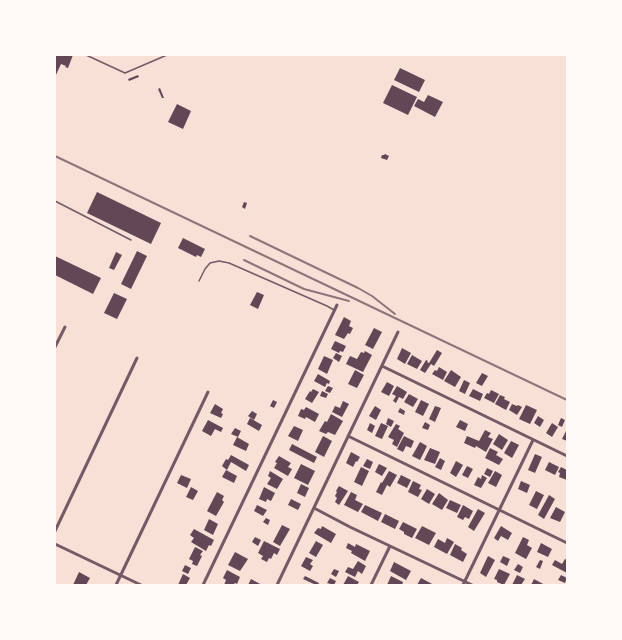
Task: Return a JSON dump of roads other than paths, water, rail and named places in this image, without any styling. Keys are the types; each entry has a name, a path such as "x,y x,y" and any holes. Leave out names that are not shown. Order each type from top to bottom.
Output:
{"street":[{"path":"203,585 337,305"},
{"path":"55,347 65,327"},
{"path":"277,585 398,332"},
{"path":"55,531 137,358"},
{"path":"382,366 567,456"},
{"path":"116,585 208,392"},
{"path":"348,436 567,543"},
{"path":"464,583 532,440"},
{"path":"314,508 464,583 472,585"},
{"path":"55,544 141,585"},
{"path":"371,585 390,546"}],"lane":[{"path":"86,55 125,73 167,55"},
{"path":"55,201 131,240"},
{"path":"198,281 204,269 210,263 219,260 229,263 334,310"}],"railway":[{"path":"55,156 567,400"},
{"path":"250,236 358,288 372,296 395,314"},
{"path":"244,260 304,289 349,301"}]}
